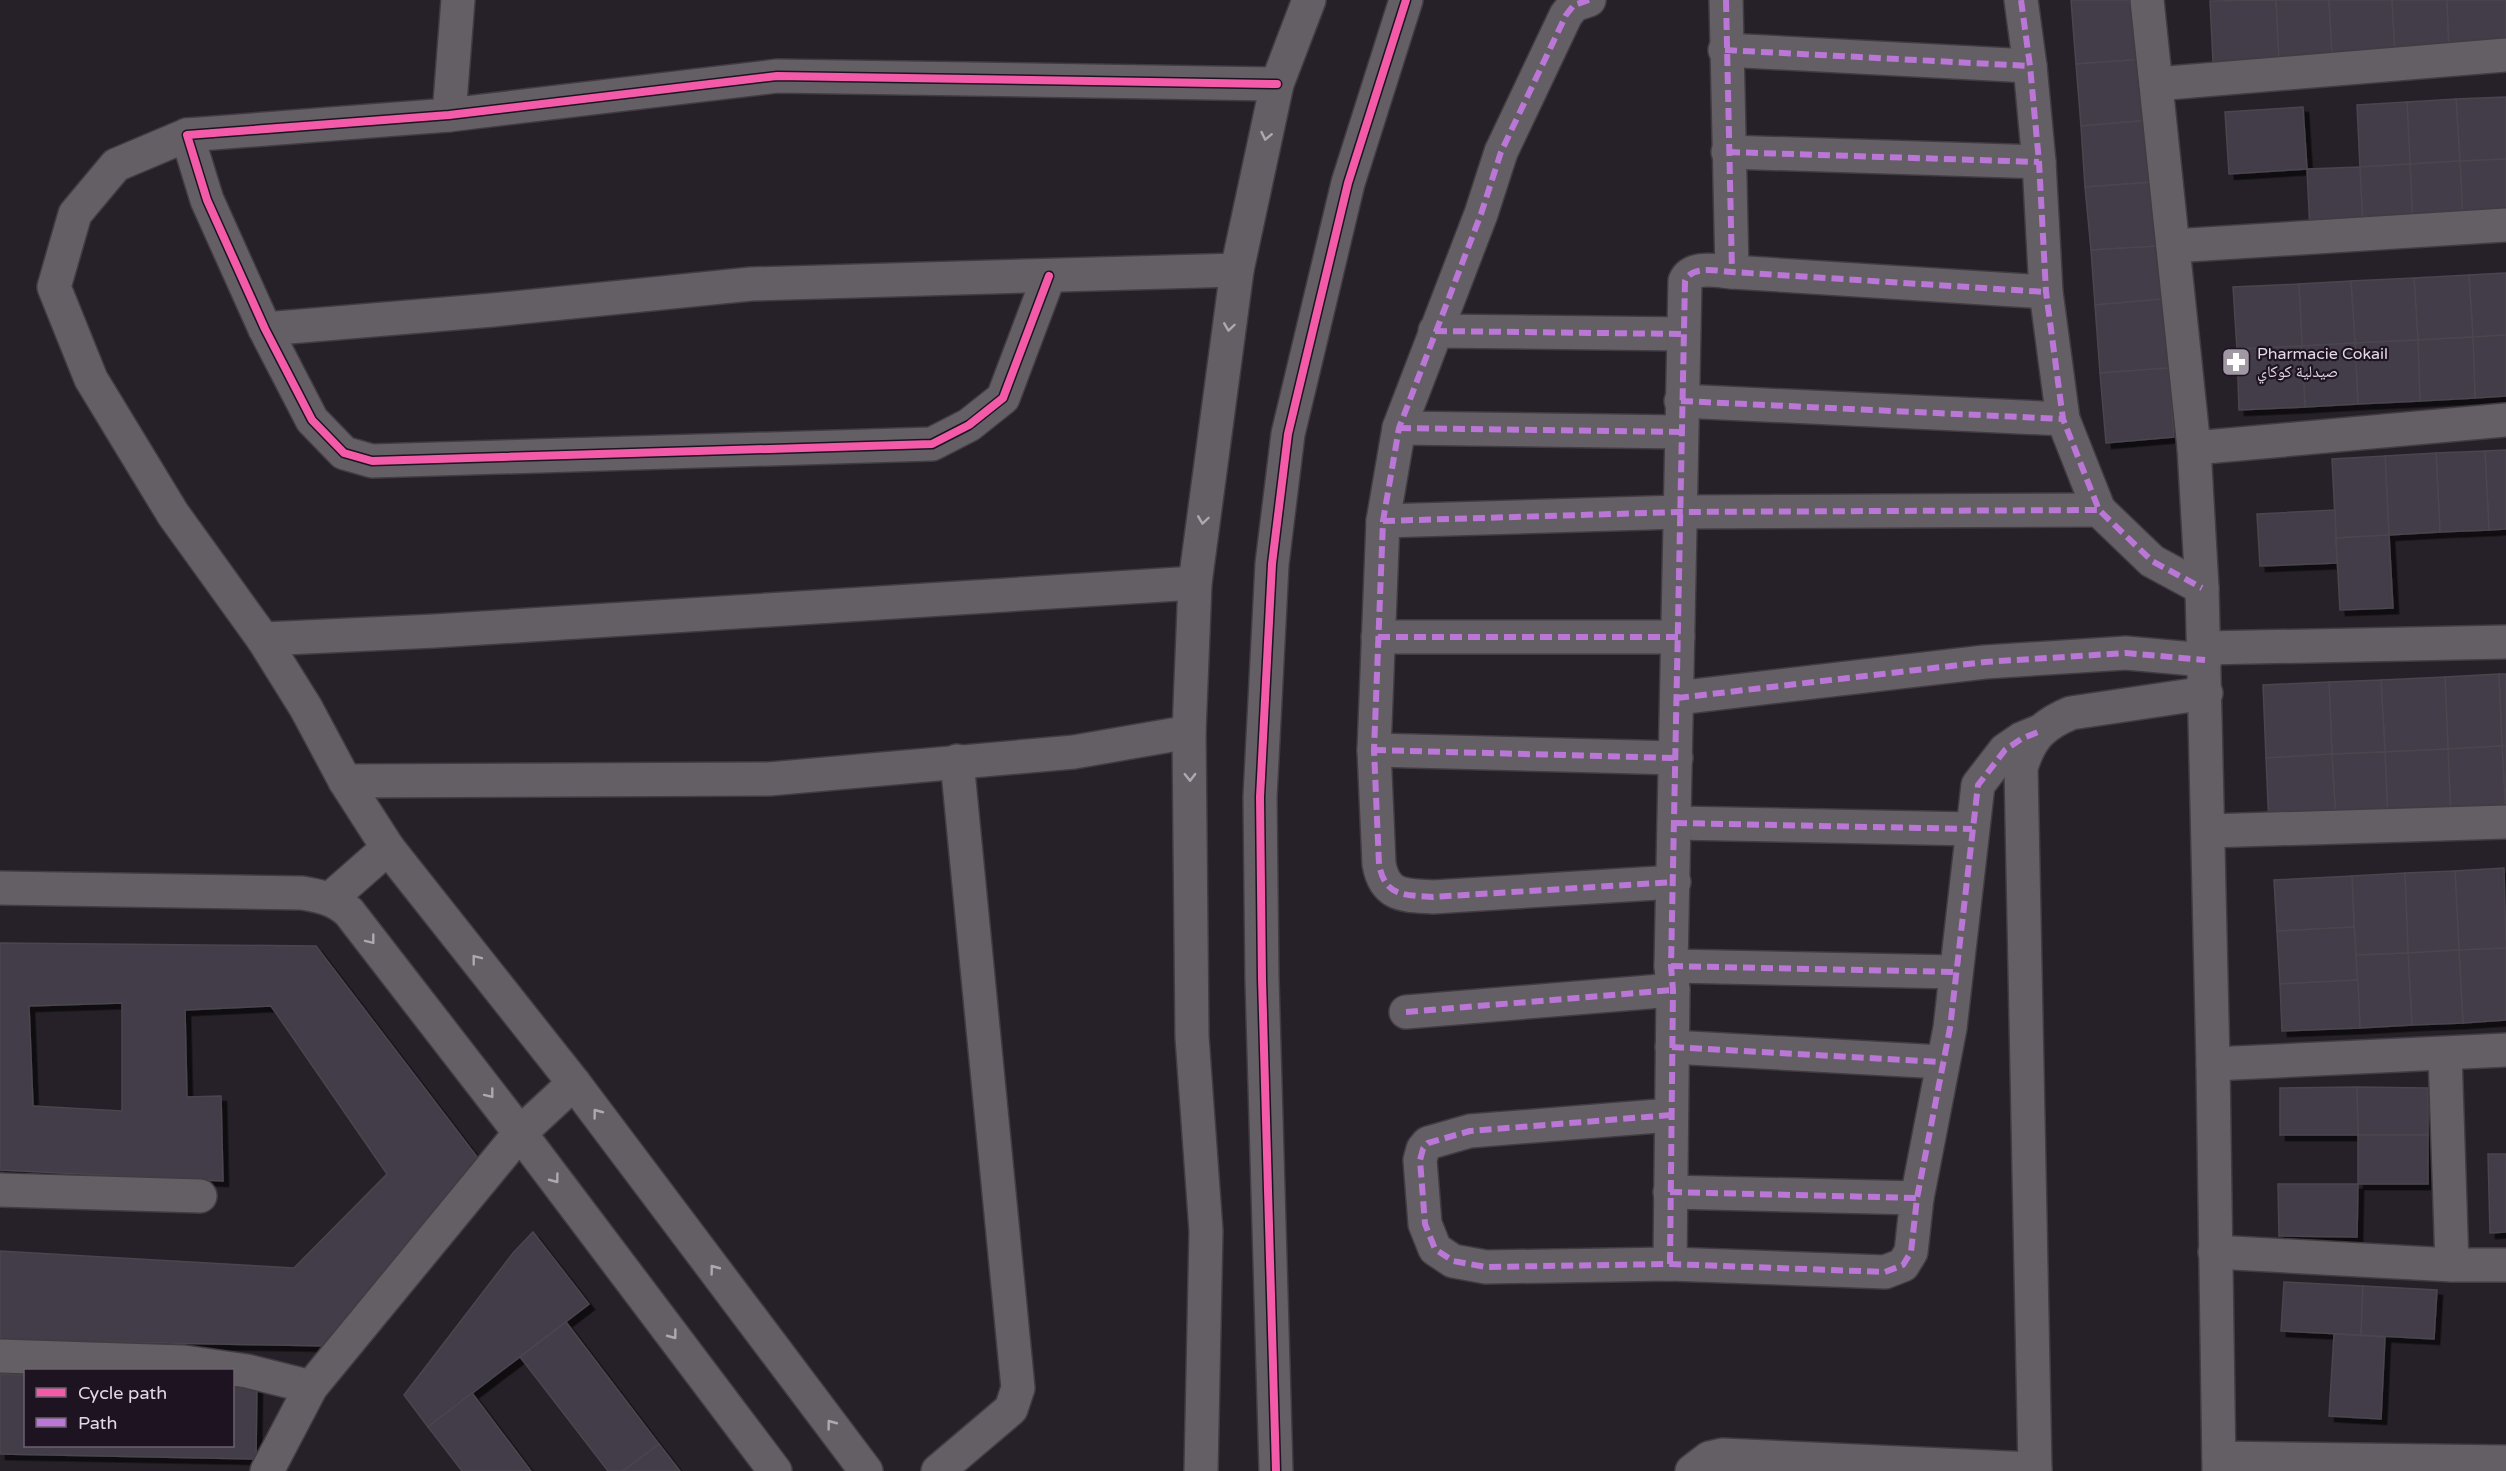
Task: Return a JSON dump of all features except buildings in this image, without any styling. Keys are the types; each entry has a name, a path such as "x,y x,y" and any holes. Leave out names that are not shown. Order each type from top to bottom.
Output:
{"street":[{"path":"449,115 458,0"},
{"path":"1202,1471 1206,1230 1192,1037 1189,732 1195,583 1237,270 1277,84 1309,0"},
{"path":"1276,1471 1262,979 1260,796 1272,564 1288,434 1296,400 1348,183 1406,0"},
{"path":"1589,0 1574,5 1566,15 1501,152 1481,214 1399,428 1383,521 1374,750 1378,864 1381,879 1395,892 1433,897 1674,882"},
{"path":"1726,0 1725,50 1732,272"},
{"path":"2021,0 2039,162 2046,292 2063,419 2099,510 2152,561 2202,588"},
{"path":"2147,0 2194,448 2202,588 2206,693 2219,1465 2506,1462"},
{"path":"1725,50 2030,66"},
{"path":"2157,84 2506,55"},
{"path":"867,1471 574,1083 388,848 345,780 306,708 263,639 173,514 91,379 54,287 75,214 116,165 187,135 449,115 777,76 1277,84"},
{"path":"187,135 207,200 266,329 312,420 344,453 372,461 932,444 969,425 1003,398 1049,276"},
{"path":"1728,152 2039,162"},
{"path":"2173,246 2506,225"},
{"path":"266,329 494,310 751,284 1237,270"},
{"path":"1670,1264 1682,334 1683,287 1687,276 1696,272 1732,272 2046,292"},
{"path":"1435,331 1682,334"},
{"path":"1399,428 1681,417 2063,419"},
{"path":"2194,448 2506,420"},
{"path":"1383,521 1679,512 2099,510"},
{"path":"263,639 435,631 1195,583"},
{"path":"1378,637 1678,637"},
{"path":"1677,698 1985,662 2126,653 2205,654 2506,642"},
{"path":"1671,1115 1470,1131 1428,1143 1423,1149 1420,1161 1425,1224 1435,1249 1453,1261 1486,1267 1670,1264 1892,1271 1906,1262 1911,1251 1917,1198 1950,1028 1978,785 2005,750 2070,713 2206,693"},
{"path":"345,780 769,779 1074,752 1189,732"},
{"path":"1692,1471 1709,1458 1722,1455 2035,1470 2020,787 2021,768 2026,748 2038,732"},
{"path":"1374,750 1676,758"},
{"path":"938,1471 1011,1408 1018,1388 957,761"},
{"path":"2208,831 2506,822"},
{"path":"1675,823 1972,829"},
{"path":"330,899 388,848"},
{"path":"0,888 302,893 330,899 349,912 776,1471"},
{"path":"1406,1012 1672,978 1955,972"},
{"path":"1672,1047 1942,1062"},
{"path":"2213,1064 2506,1050"},
{"path":"2445,1054 2452,1265"},
{"path":"267,1471 311,1387 520,1133 574,1083"},
{"path":"0,1190 200,1196"},
{"path":"1670,1192 1917,1198"},
{"path":"2215,1252 2452,1265 2506,1265"},
{"path":"0,1356 184,1362 233,1369"},
{"path":"234,1369 311,1387"}],"marked path":[{"path":"1589,0 1574,5 1566,15 1501,152 1481,214 1399,428 1383,521 1374,750 1379,864 1382,875 1391,888 1413,896 1433,897 1674,882"},
{"path":"1726,0 1732,272"},
{"path":"2021,0 2039,162 2046,292 2063,419 2099,510 2152,561 2202,588"},
{"path":"1725,50 2030,66"},
{"path":"1728,152 2039,162"},
{"path":"1670,1264 1673,990 1671,966 1685,281 1693,273 1712,270 2046,292"},
{"path":"1435,331 1682,334"},
{"path":"1681,401 2063,419"},
{"path":"1399,428 1681,432"},
{"path":"1383,521 1679,512 2099,510"},
{"path":"1378,637 1678,637"},
{"path":"1677,698 1985,662 2126,653 2205,660"},
{"path":"1671,1115 1470,1131 1428,1143 1423,1149 1420,1160 1425,1224 1435,1249 1453,1261 1486,1267 1670,1264 1885,1272 1903,1265 1911,1252 1917,1198 1950,1028 1978,785 2005,750 2021,739 2038,732"},
{"path":"1374,750 1676,758"},
{"path":"1675,823 1972,829"},
{"path":"1671,966 1955,972"},
{"path":"1406,1012 1673,990"},
{"path":"1672,1047 1942,1062"},
{"path":"1670,1192 1917,1198"}],"cycle path":[{"path":"1276,1471 1262,979 1260,797 1272,564 1288,434 1348,183 1406,0"},
{"path":"1049,276 1003,398 969,425 932,444 372,461 344,453 312,420 265,329 207,200 187,135 449,115 777,76 1277,84"}],"place":[{"name":"Pharmacie Cokail صيدلية كوكاي","path":"2236,362"}]}
